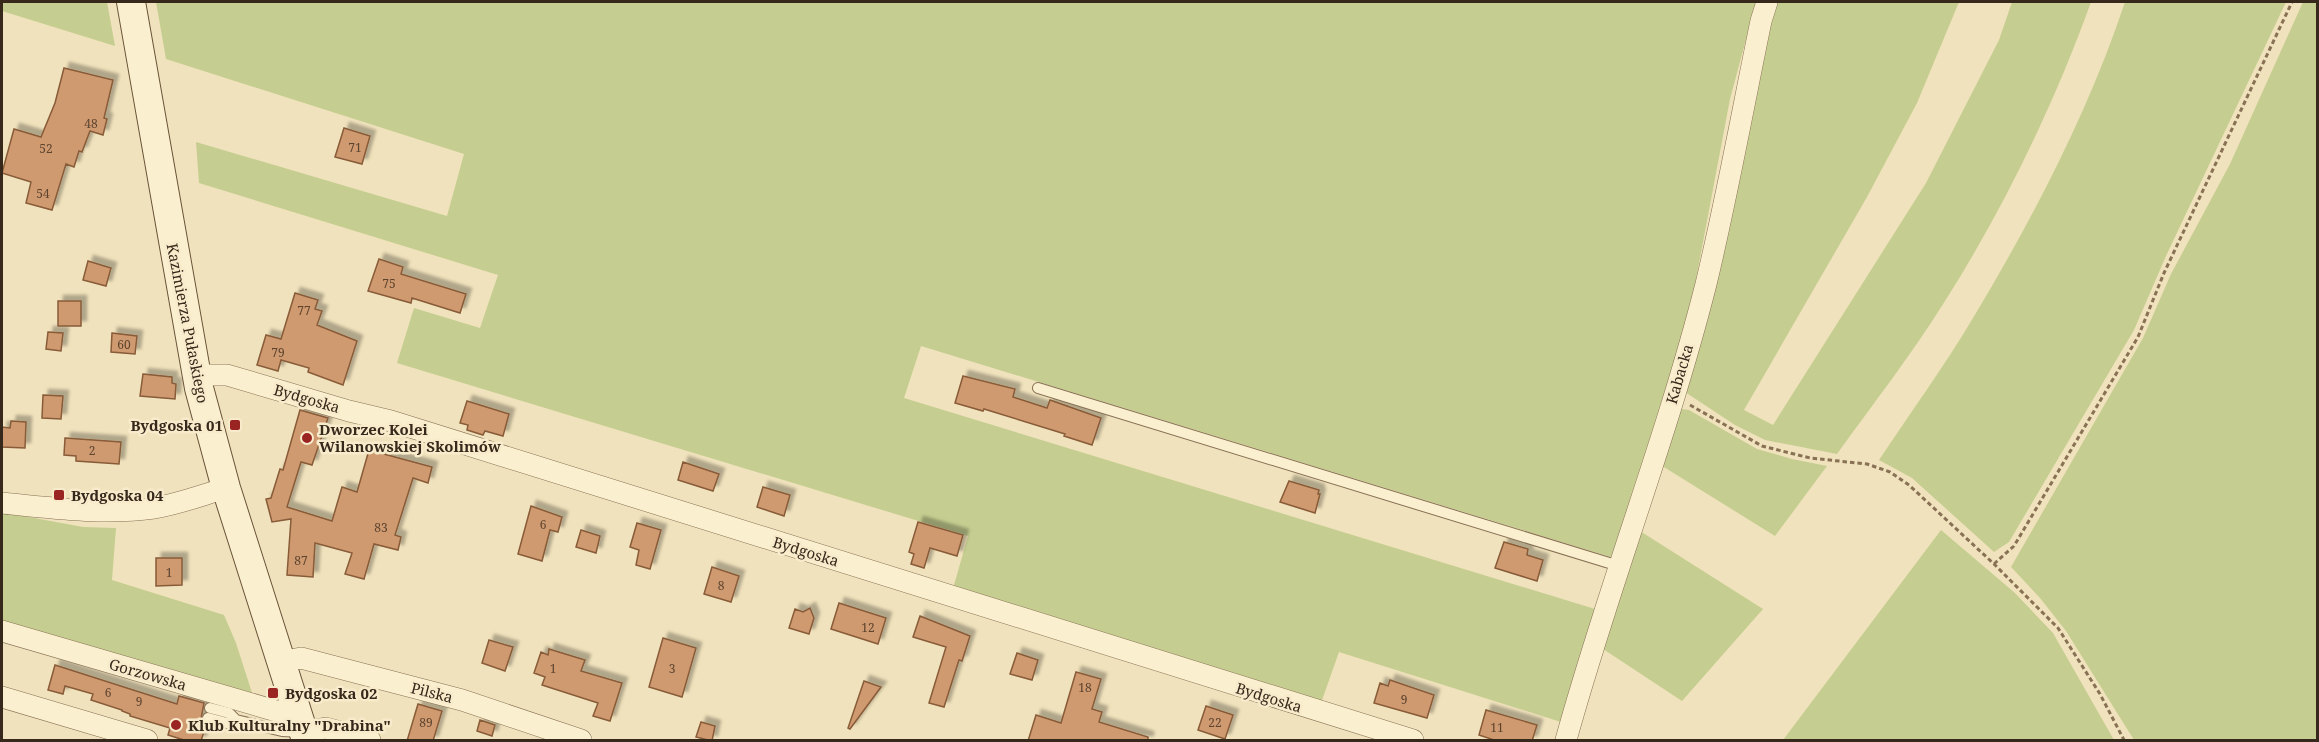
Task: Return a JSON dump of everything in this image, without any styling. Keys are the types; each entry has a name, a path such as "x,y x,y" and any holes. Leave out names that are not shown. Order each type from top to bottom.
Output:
{"main road":[{"name":"Kazimierza Pułaskiego","path":"131,2 196,375 226,488 302,728"}],"street":[{"name":"Kabacka","path":"1566,741 1706,284 1761,21 1767,2"},
{"name":"Bydgoska","path":"196,375 226,375 391,421 1413,741"},
{"path":"2,503 69,509 136,510 170,505 226,488"},
{"name":"Gorzowska","path":"2,631 276,711 302,728 326,728 370,741"},
{"name":"Pilska","path":"281,662 301,658 462,700 581,741"},
{"path":"2,697 147,741"}],"lane":[{"path":"1038,388 1619,566"},
{"path":"209,713 229,713 236,720 282,731 302,728"}],"path":[{"path":"1994,564 2014,546 2138,337 2164,273 2292,2"},
{"path":"1673,396 1762,446 1810,458 1867,464 1890,472 1917,492 2058,628 2100,694 2124,741"}],"green space":[{"path":"2,2 107,2 115,46 2,11"},
{"path":"156,2 1756,2 1730,99 1690,311 1659,416 1611,557 921,346 904,398 1595,609 1561,722 1339,652 1321,703 952,592 968,536 397,363 414,308 480,328 498,275 199,183 196,142 447,216 464,154 166,59"},
{"path":"1776,2 1959,2 1917,103 1867,197 1744,410 1773,425 1926,183 1999,40 2012,2 2091,2 2044,117 1988,230 1906,360 1837,454 1765,440 1735,425 1685,392 1754,86"},
{"path":"2125,2 2286,2 2166,256 2134,330 2009,542 1994,552 1912,478 1879,460 1962,336 2038,203 2094,84"},
{"path":"2303,2 2318,2 2317,740 2134,740 2066,631 2011,567 2143,338 2171,274 2230,164"},
{"path":"1689,410 1757,449 1827,466 1775,536 1659,464 1675,411"},
{"path":"2,512 83,527 116,528 112,580 224,615 236,643 254,699 2,625"},
{"path":"1941,530 2015,593 2053,633 2114,740 1783,740"},
{"path":"1640,531 1763,609 1682,701 1600,647"}],"building":[{"path":"64,68 113,80 104,118 107,119 103,135 90,131 82,152 79,151 74,167 66,164 52,210 26,203 31,182 2,173 14,129 41,137 55,103"},
{"path":"344,128 370,136 362,164 335,157"},
{"path":"379,259 403,267 401,274 466,294 460,313 412,298 411,303 368,291"},
{"path":"88,261 111,268 106,286 83,280"},
{"path":"295,293 318,300 315,309 322,311 317,325 357,341 343,385 308,372 309,368 281,360 278,371 257,365 266,335 281,339"},
{"path":"58,301 81,301 81,326 58,326"},
{"path":"48,332 63,333 61,351 46,349"},
{"path":"112,333 137,336 135,354 111,352"},
{"path":"143,374 172,377 172,383 176,384 175,399 140,396"},
{"path":"963,376 1015,389 1013,397 1047,408 1050,400 1101,418 1092,445 1064,436 1065,434 984,409 983,411 955,403"},
{"path":"43,395 63,396 61,419 42,418"},
{"path":"467,401 509,414 503,436 485,431 483,435 467,430 468,425 460,423"},
{"path":"300,410 328,418 312,465 301,462 287,507 332,521 342,487 357,492 369,450 432,467 428,483 413,478 395,535 401,537 398,550 374,544 364,579 345,574 352,553 315,543 313,577 287,575 291,519 272,522 266,499 271,498 280,469 283,470"},
{"path":"11,421 26,422 25,448 2,447 2,427 10,428"},
{"path":"65,438 121,442 119,464 76,461 76,456 64,455"},
{"path":"683,462 719,474 713,491 678,480"},
{"path":"1289,481 1319,490 1315,513 1280,502"},
{"path":"763,487 790,495 784,516 757,507"},
{"path":"531,506 562,517 558,532 550,530 542,561 518,554"},
{"path":"918,522 963,535 957,556 930,548 924,568 911,564 914,554 909,552"},
{"path":"637,523 661,530 650,569 636,565 639,550 630,547"},
{"path":"581,530 600,536 596,553 576,547"},
{"path":"1504,542 1528,549 1527,555 1543,560 1537,581 1495,568"},
{"path":"156,558 182,558 182,585 156,586"},
{"path":"712,567 739,576 731,602 704,594"},
{"path":"839,603 886,618 878,644 831,629"},
{"path":"810,608 814,618 809,634 789,628 795,609 803,612"},
{"path":"920,616 970,636 962,661 959,660 944,707 929,703 946,647 913,637"},
{"path":"663,638 696,648 682,697 649,687"},
{"path":"489,640 513,647 505,671 482,663"},
{"path":"549,649 585,660 581,671 622,683 610,721 593,716 598,703 542,685 545,677 534,673 541,652 548,655"},
{"path":"1017,653 1038,660 1032,680 1010,674"},
{"path":"55,665 177,704 179,696 204,703 201,719 206,725 201,741 187,741 168,735 170,728 130,716 122,710 91,700 93,694 65,686 63,694 48,690"},
{"path":"1076,672 1101,679 1092,709 1102,712 1099,722 1148,737 1148,741 1028,741 1036,715 1061,723"},
{"path":"1390,680 1434,695 1427,718 1374,703 1380,683 1388,686"},
{"path":"864,681 881,687 850,729 848,728"},
{"path":"418,704 442,711 433,741 407,741"},
{"path":"1206,706 1233,715 1225,739 1198,730"},
{"path":"1486,710 1537,725 1532,741 1497,741 1479,735"},
{"path":"480,720 495,725 492,736 477,731"},
{"path":"701,722 715,726 712,741 696,737"}],"place":[{"name":"Bydgoska 01","path":"235,425"},
{"name":"Dworzec Kolei Wilanowskiej Skolimów","path":"307,438"},
{"name":"Bydgoska 04","path":"59,495"},
{"name":"Bydgoska 02","path":"273,693"},
{"name":"Klub Kulturalny \"Drabina\"","path":"176,725"}]}
